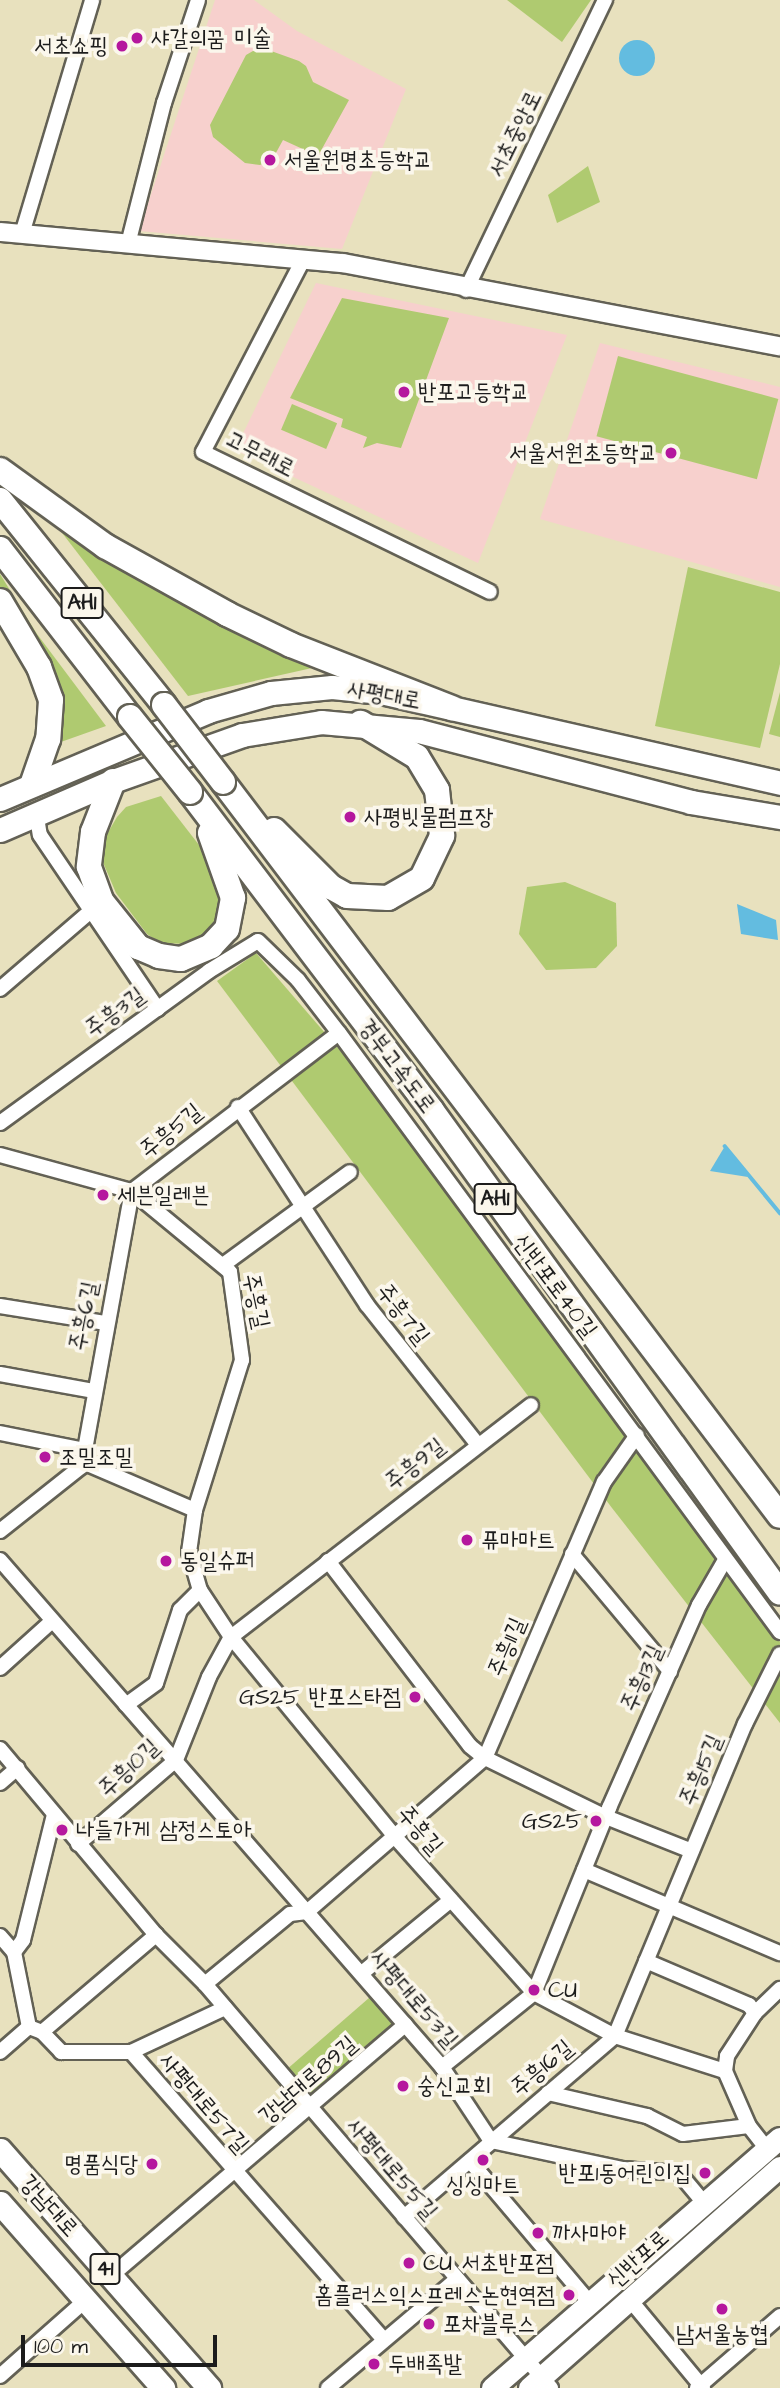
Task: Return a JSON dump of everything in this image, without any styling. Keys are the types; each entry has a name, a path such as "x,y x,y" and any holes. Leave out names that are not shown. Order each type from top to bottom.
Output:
{"highway":[{"path":"0,470 105,546 227,614 291,645 452,708"},
{"name":"경부고속도로","path":"0,500 247,812 780,1516"},
{"name":"경부고속도로","path":"0,549 197,801 432,1111 780,1593"},
{"path":"0,601 44,676 51,700 48,739 33,782"},
{"path":"247,812 288,839 340,893 381,899 416,884 435,859 442,836 437,790 418,757 361,723"},
{"path":"113,780 93,832 89,867 102,902 122,930 138,947 159,957 181,958 203,951 223,936 230,922 231,887 197,801"},
{"path":"755,1481 780,1510"}],"main road":[{"name":"사평대로","path":"0,799 33,782 208,711 271,693 354,688 780,783"},
{"path":"0,831 36,811 113,780 263,729 321,722 361,723 419,731 691,802 780,817"},
{"name":"신반포로","path":"492,2388 774,2143"},
{"name":"강남대로","path":"0,2150 209,2388"},
{"name":"신반포로","path":"540,2384 780,2167"},
{"name":"강남대로","path":"0,2203 163,2388"}],"street":[{"path":"22,234 92,0"},
{"path":"128,244 164,103 198,0"},
{"name":"서초중앙로","path":"466,290 606,0"},
{"path":"0,232 343,263 466,290 780,346"},
{"name":"고무래로","path":"303,260 203,453 490,592"},
{"path":"36,811 40,835 158,1009"},
{"path":"0,989 92,910"},
{"name":"주흥3길","path":"0,1123 258,941"},
{"name":"신반포로40길","path":"258,941 298,980 339,1033 780,1632"},
{"name":"주흥5길","path":"132,1191 238,1107 339,1033"},
{"name":"주흥5길","path":"238,1107 303,1205"},
{"name":"주흥길","path":"0,1155 132,1191 230,1272 242,1360 195,1510 190,1552 200,1590 230,1637 396,1838 534,1993 615,2036 726,2071"},
{"path":"223,1265 351,1172"},
{"name":"주흥6길","path":"84,1456 105,1323 132,1191"},
{"name":"주흥7길","path":"303,1205 306,1218 367,1305 477,1444"},
{"path":"0,1306 105,1323"},
{"path":"0,1374 94,1391"},
{"name":"주흥9길","path":"230,1637 531,1405"},
{"path":"0,1433 84,1456 195,1510"},
{"name":"주흥11길","path":"396,1838 485,1758 604,1482 637,1435"},
{"path":"0,1531 84,1456"},
{"path":"572,1554 670,1671"},
{"name":"사평대로53길","path":"0,1560 442,2067 491,2141"},
{"name":"주흥13길","path":"534,1993 606,1817 670,1671 726,1560"},
{"path":"328,1561 470,1746 485,1758 606,1817 692,1852"},
{"path":"126,1705 150,1691 180,1610 200,1590"},
{"path":"0,1668 52,1621"},
{"name":"주흥10길","path":"78,1843 176,1760 209,1676 230,1637"},
{"name":"주흥15길","path":"615,2036 692,1852 780,1654"},
{"name":"사평대로55길","path":"0,1749 156,1935 205,1984 309,2109 526,2358 540,2384"},
{"path":"0,1783 17,1769"},
{"path":"13,1952 23,1940 54,1815"},
{"path":"205,1984 290,1914 307,1912 396,1838"},
{"path":"584,1870 780,1953"},
{"path":"362,1973 451,1899"},
{"path":"0,2052 35,2029 156,1935"},
{"path":"0,1937 13,1952 35,2029"},
{"path":"646,1961 748,2005 755,2013"},
{"path":"774,2143 749,2126 726,2071 727,2056 755,2013 780,1989"},
{"path":"442,2067 534,1993"},
{"path":"131,2052 225,2008"},
{"name":"강남대로89길","path":"111,2276 234,2174 405,2025"},
{"name":"사평대로57길","path":"35,2029 61,2052 131,2052 234,2174 383,2339"},
{"name":"주흥16길","path":"404,2217 615,2036"},
{"path":"548,2093 647,2116 683,2134 749,2126"},
{"path":"491,2141 623,2169 679,2173 704,2203"},
{"name":"신반포로","path":"470,2161 591,2304"},
{"path":"328,2388 457,2279"},
{"path":"0,2376 86,2300"},
{"path":"631,2301 700,2387 780,2316"}],"shaded area":[{"name":"서울원명초등학교","path":"215,0 254,0 297,31 406,89 342,249 139,231"},
{"name":"반포고등학교","path":"316,283 567,335 478,563 235,450"},
{"name":"서울서원초등학교","path":"600,343 780,387 780,587 540,519"}],"green space":[{"path":"507,0 591,0 562,42"},
{"path":"260,47 299,61 306,66 313,82 349,100 318,156 283,140 272,160 260,165 245,163 213,137 210,125 246,55"},
{"path":"588,166 600,202 557,223 548,195"},
{"path":"342,298 449,318 401,448 377,443 363,448 367,437 341,427 343,419 290,398"},
{"path":"618,356 778,399 757,479 597,436"},
{"path":"292,404 337,423 326,449 281,430"},
{"path":"39,503 291,651 312,668 188,696"},
{"path":"688,567 780,592 780,664 760,748 655,726"},
{"path":"0,574 37,634 106,726 58,743 63,714 60,692 0,593"},
{"path":"780,692 780,737 769,734"},
{"path":"161,796 220,872 221,917 204,938 189,944 160,943 147,934 116,893 102,860 103,841 126,807"},
{"path":"565,882 616,903 617,946 596,968 546,970 519,934 527,887"},
{"path":"256,953 344,1055 780,1642 780,1723 612,1508 217,981"},
{"path":"377,1991 404,2022 308,2105 281,2074"}],"water":[{"path":"637,40 649,46 655,58 649,70 637,76 625,70 619,58 625,46"},
{"path":"737,904 776,920 778,940 741,934"},
{"path":"725,1146 748,1177 710,1171"}],"waterway":[{"path":"725,1146 780,1213"}],"place":[{"name":"샤갈의꿈 미술","path":"137,38"},
{"name":"서초쇼핑","path":"122,46"},
{"name":"서울원명초등학교","path":"270,160"},
{"name":"반포고등학교","path":"404,392"},
{"name":"서울서원초등학교","path":"671,453"},
{"name":"사평빗물펌프장","path":"350,817"},
{"name":"세븐일레븐","path":"103,1195"},
{"name":"조밀조밀","path":"45,1457"},
{"name":"퓨마마트","path":"467,1540"},
{"name":"동일슈퍼","path":"166,1561"},
{"name":"GS25 반포스타점","path":"415,1697"},
{"name":"GS25","path":"596,1821"},
{"name":"나들가게 삼정스토아","path":"62,1830"},
{"name":"CU","path":"534,1990"},
{"name":"숭신교회","path":"403,2086"},
{"name":"싱싱마트","path":"483,2160"},
{"name":"명품식당","path":"152,2164"},
{"name":"반포1동어린이집","path":"705,2173"},
{"name":"까사마야","path":"538,2233"},
{"name":"CU 서초반포점","path":"409,2263"},
{"name":"홈플러스익스프레스논현역점","path":"569,2295"},
{"name":"남서울농협","path":"722,2309"},
{"name":"포차블루스","path":"429,2324"},
{"name":"두배족발","path":"374,2364"}]}
